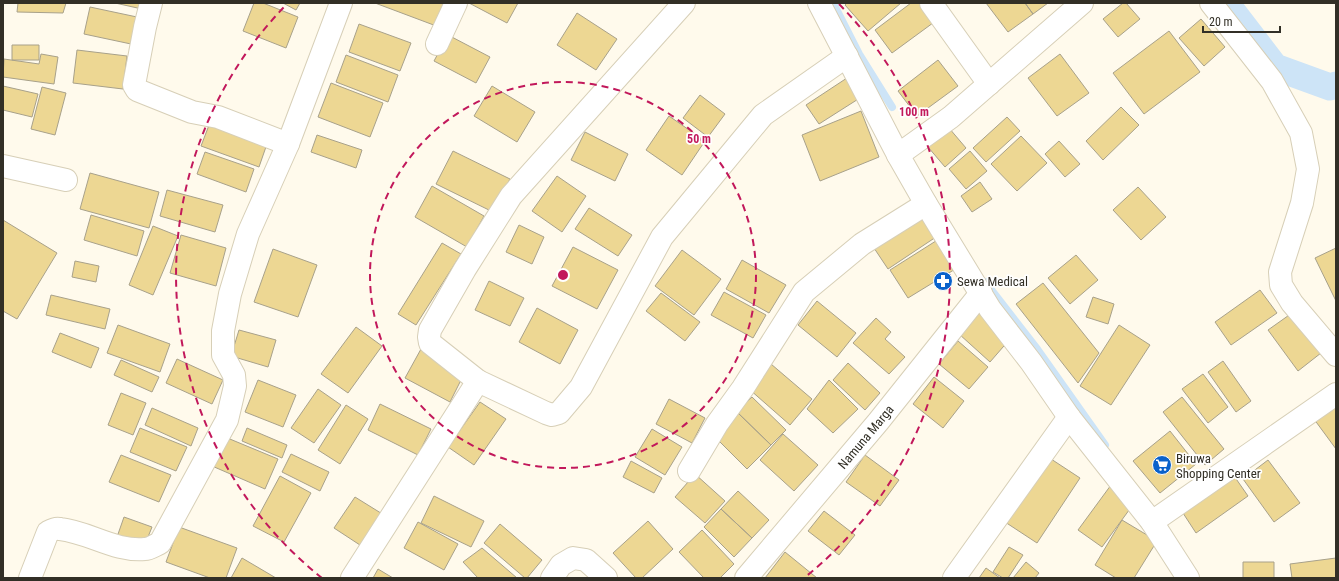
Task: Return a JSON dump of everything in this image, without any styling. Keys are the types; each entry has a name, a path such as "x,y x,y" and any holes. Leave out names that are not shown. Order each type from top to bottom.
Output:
{"street":[{"path":"151,3 134,85 137,90 192,112 218,117 288,144"},
{"path":"30,578 48,532 54,529 73,532 128,549 147,549 160,543 227,420 235,386 234,375 223,355 223,331 230,294 248,234 288,144 341,3"},
{"path":"437,44 456,3"},
{"path":"684,3 511,196 465,269 430,330 430,343 478,381 552,415 558,413 581,387 662,237 763,115 847,56"},
{"path":"819,3 898,155 990,309 1031,362 1069,417 1153,521 1188,578"},
{"path":"931,3 989,84"},
{"path":"898,155 951,117 1082,3"},
{"path":"1211,3 1272,81 1301,133 1308,169 1302,203 1280,272 1281,285 1292,303 1336,356"},
{"path":"3,166 66,180"},
{"path":"689,471 717,424 743,388 804,292 862,244 926,204"},
{"name":"Namuna Marga","path":"746,578 878,422 981,293"},
{"path":"352,578 478,381"},
{"path":"1153,521 1336,394"},
{"path":"954,578 1069,417"},
{"path":"552,578 561,565 573,558 586,560 606,578"}],"building":[{"path":"18,3 66,3 63,13 17,12"},
{"path":"115,3 144,3 142,9"},
{"path":"254,3 263,3 298,17 286,48 243,31"},
{"path":"283,3 300,3 296,10"},
{"path":"375,3 448,3 439,27"},
{"path":"469,3 518,3 507,23"},
{"path":"847,3 901,3 868,31 845,5"},
{"path":"911,3 924,3 937,20 892,53 875,30"},
{"path":"986,3 1025,3 1033,14 1008,32"},
{"path":"1025,3 1048,3 1033,14"},
{"path":"1123,3 1126,3 1140,19 1118,37 1103,19"},
{"path":"90,7 137,17 131,44 84,34"},
{"path":"577,13 617,39 596,70 557,45"},
{"path":"1201,19 1225,47 1204,66 1179,38"},
{"path":"359,24 411,43 400,71 349,52"},
{"path":"1169,31 1200,72 1144,114 1113,73"},
{"path":"448,35 490,57 476,83 434,61"},
{"path":"12,45 39,45 39,60 12,60"},
{"path":"77,50 127,56 123,89 73,83"},
{"path":"41,54 58,57 54,84 3,77 4,59 39,64"},
{"path":"1060,54 1089,93 1057,116 1028,78"},
{"path":"346,55 398,75 388,102 336,82"},
{"path":"938,60 958,86 917,116 898,91"},
{"path":"850,76 863,96 819,124 806,105"},
{"path":"331,83 383,103 370,137 318,117"},
{"path":"3,86 38,94 32,117 3,110"},
{"path":"492,86 535,112 517,142 474,116"},
{"path":"42,87 66,93 55,135 31,129"},
{"path":"700,95 725,114 708,137 683,118"},
{"path":"1121,107 1139,125 1103,160 1086,141"},
{"path":"861,111 879,157 820,181 802,135"},
{"path":"669,116 705,141 682,175 646,150"},
{"path":"1007,117 1020,131 986,162 973,148"},
{"path":"211,120 268,141 259,167 201,146"},
{"path":"949,128 966,148 945,167 928,147"},
{"path":"585,132 628,154 615,181 571,160"},
{"path":"317,135 362,150 356,168 311,152"},
{"path":"1021,136 1047,163 1017,191 991,164"},
{"path":"1059,141 1080,164 1065,177 1045,154"},
{"path":"453,151 510,179 493,212 436,184"},
{"path":"970,151 987,171 966,189 949,169"},
{"path":"205,152 254,169 246,192 197,174"},
{"path":"90,173 159,192 149,228 80,209"},
{"path":"557,176 586,196 562,232 532,211"},
{"path":"980,182 992,199 972,212 961,196"},
{"path":"432,186 484,216 467,247 415,217"},
{"path":"1138,187 1166,217 1141,240 1113,210"},
{"path":"167,190 223,205 215,232 160,216"},
{"path":"589,208 632,235 618,256 575,229"},
{"path":"923,211 939,235 888,269 872,245"},
{"path":"91,215 144,231 137,256 84,240"},
{"path":"3,220 57,253 17,319 3,311"},
{"path":"519,225 544,237 532,264 506,252"},
{"path":"153,226 178,236 153,295 129,285"},
{"path":"181,235 226,248 216,286 170,273"},
{"path":"939,239 957,268 908,298 890,270"},
{"path":"442,243 461,254 416,325 398,314"},
{"path":"573,247 618,270 597,309 552,286"},
{"path":"1336,248 1336,301 1315,258"},
{"path":"273,249 317,265 298,317 254,302"},
{"path":"682,250 721,279 694,315 655,286"},
{"path":"1076,255 1098,280 1070,304 1048,278"},
{"path":"742,260 786,285 769,313 726,289"},
{"path":"75,261 99,266 96,282 72,277"},
{"path":"489,281 524,298 510,326 475,310"},
{"path":"1043,283 1099,353 1078,383 1016,304"},
{"path":"1260,290 1277,313 1231,345 1215,322"},
{"path":"724,292 766,315 753,338 711,315"},
{"path":"661,293 700,322 685,341 646,311"},
{"path":"51,295 110,309 105,329 46,315"},
{"path":"1093,297 1114,304 1108,324 1086,317"},
{"path":"817,301 856,333 837,357 798,325"},
{"path":"537,308 578,330 560,364 519,342"},
{"path":"980,311 1010,339 990,362 959,334"},
{"path":"1292,313 1321,353 1298,371 1268,330"},
{"path":"876,318 891,332 885,339 905,357 889,374 853,343"},
{"path":"118,325 170,344 160,372 107,353"},
{"path":"1119,325 1150,345 1111,405 1080,386"},
{"path":"356,327 382,346 348,393 321,374"},
{"path":"239,330 276,340 268,367 231,356"},
{"path":"60,333 99,348 91,368 52,352"},
{"path":"958,341 988,367 969,389 939,364"},
{"path":"421,349 465,372 450,402 405,378"},
{"path":"177,359 223,380 212,404 166,383"},
{"path":"121,360 159,377 152,392 114,375"},
{"path":"1223,361 1251,401 1236,412 1208,372"},
{"path":"848,363 880,393 865,410 833,380"},
{"path":"771,364 812,399 790,425 749,389"},
{"path":"1203,374 1228,407 1208,423 1182,389"},
{"path":"934,377 964,401 943,428 913,404"},
{"path":"258,380 296,395 283,427 245,412"},
{"path":"829,380 858,409 833,433 807,409"},
{"path":"318,389 341,405 314,443 291,428"},
{"path":"121,393 146,403 133,435 108,425"},
{"path":"752,397 786,430 771,445 737,412"},
{"path":"1182,397 1224,449 1205,465 1163,412"},
{"path":"1336,397 1336,449 1311,415"},
{"path":"669,399 705,418 692,443 656,424"},
{"path":"480,402 506,419 474,465 448,447"},
{"path":"380,404 431,429 418,455 368,430"},
{"path":"346,405 368,419 340,464 318,450"},
{"path":"152,408 198,428 191,446 145,425"},
{"path":"737,412 771,445 747,469 714,436"},
{"path":"140,428 187,447 176,471 130,452"},
{"path":"247,428 287,445 282,458 242,441"},
{"path":"652,429 682,447 665,475 635,457"},
{"path":"1170,431 1196,464 1160,493 1133,461"},
{"path":"783,434 818,465 794,491 760,460"},
{"path":"225,437 278,459 265,489 212,466"},
{"path":"291,454 329,472 320,491 282,472"},
{"path":"121,455 171,475 159,502 109,482"},
{"path":"865,455 899,480 880,506 846,482"},
{"path":"1048,457 1080,478 1037,543 1005,522"},
{"path":"1268,460 1300,503 1274,522 1243,479"},
{"path":"631,461 662,478 654,493 623,477"},
{"path":"1232,473 1248,496 1196,533 1181,510"},
{"path":"695,474 725,501 705,523 675,497"},
{"path":"280,476 311,493 284,542 253,526"},
{"path":"1111,485 1135,502 1102,547 1078,530"},
{"path":"738,491 769,520 752,538 721,509"},
{"path":"434,496 484,521 471,547 421,523"},
{"path":"355,497 384,515 363,547 334,528"},
{"path":"721,509 752,538 734,557 704,527"},
{"path":"824,511 855,535 839,555 808,531"},
{"path":"124,517 152,527 144,547 117,537"},
{"path":"1122,520 1157,541 1134,578 1116,578 1095,565"},
{"path":"648,521 673,549 642,578 636,578 613,553"},
{"path":"418,522 458,544 444,570 404,548"},
{"path":"500,524 542,560 527,578 525,578 484,543"},
{"path":"179,527 237,548 226,578 210,578 166,562"},
{"path":"702,530 734,564 720,578 704,578 679,552"},
{"path":"1009,547 1023,555 1008,578 1003,578 993,572"},
{"path":"482,548 517,578 478,578 463,562"},
{"path":"785,552 817,578 765,578"},
{"path":"242,558 276,578 231,578"},
{"path":"1336,558 1336,578 1292,578 1290,564"},
{"path":"1026,562 1039,573 1035,578 1013,578"},
{"path":"1243,562 1274,562 1274,578 1243,578"},
{"path":"986,568 1000,578 979,578"},
{"path":"378,569 393,578 373,578"}],"waterway":[{"path":"833,3 859,54 892,107"},
{"path":"1226,3 1275,67 1330,87 1336,85"},
{"path":"985,282 1037,349 1105,445"}],"place":[{"name":"Sewa Medical","path":"943,281"},
{"name":"Biruwa Shopping Center","path":"1162,465"}]}
